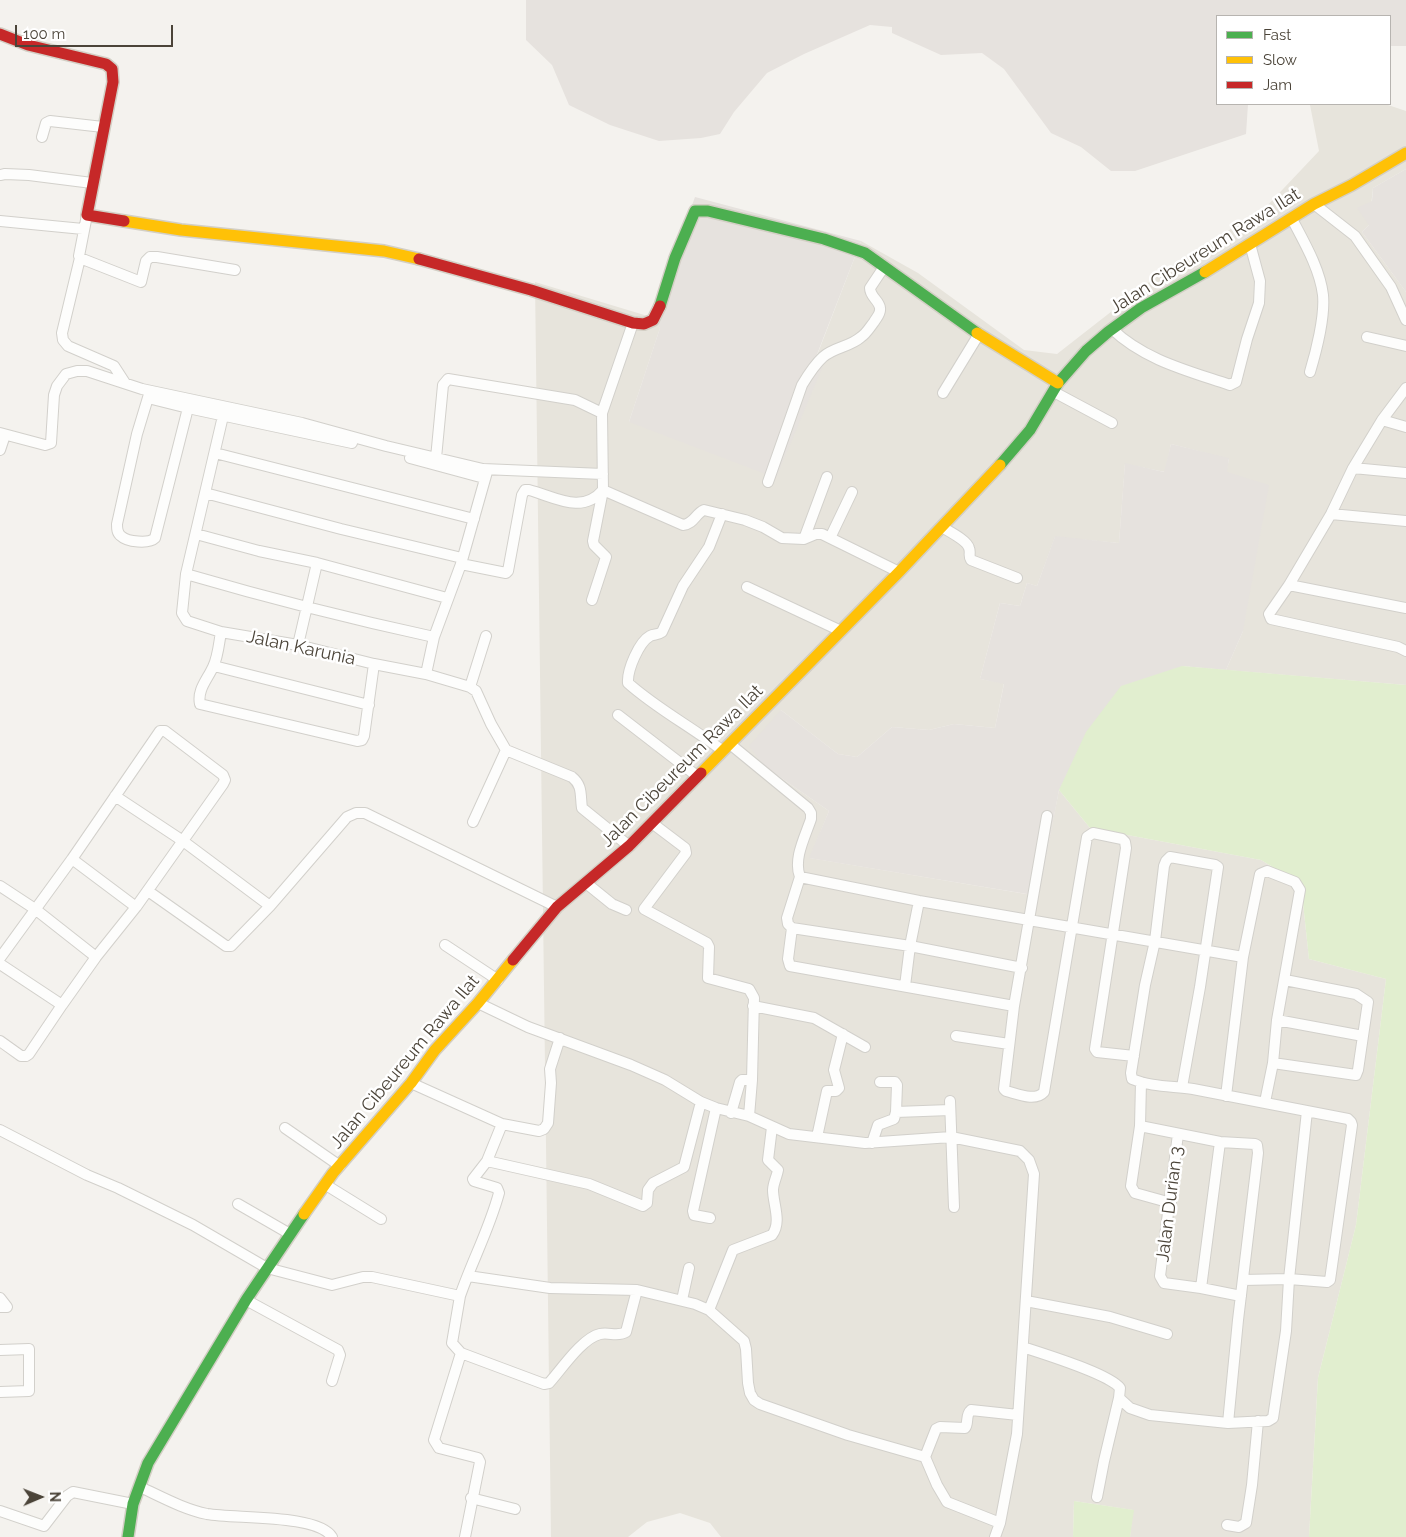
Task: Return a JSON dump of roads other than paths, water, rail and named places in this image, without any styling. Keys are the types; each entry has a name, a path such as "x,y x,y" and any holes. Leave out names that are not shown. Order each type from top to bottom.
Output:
{"street":[{"path":"0,34 28,45 106,64 112,69 113,82 102,127 78,256 80,258 62,333 63,340 68,346 114,366 125,383"},
{"path":"42,137 46,123 50,121 102,127"},
{"name":"Jalan Cibeureum Rawa Ilat","path":"128,1537 133,1504 153,1455 246,1300 290,1234 340,1166 411,1083 436,1050 498,980 557,907 629,846 842,631 1002,464 1030,430 1056,387 1086,351 1140,308 1204,272 1314,204 1352,185 1406,153"},
{"path":"0,175 29,175 92,183"},
{"path":"1314,204 1355,236 1390,287 1406,320"},
{"path":"87,215 181,230 384,251 414,257 531,290 633,323 644,324 653,320 659,308 675,258 695,211 708,211 841,244 865,253 1056,387 1112,423"},
{"path":"1292,219 1310,255 1322,294 1316,350 1310,372"},
{"path":"0,221 84,229"},
{"path":"1112,329 1130,346 1152,357 1233,385 1236,382 1247,339 1259,304 1260,281 1250,244"},
{"path":"80,258 140,282 146,261 157,257 235,270"},
{"path":"768,482 796,402 808,374 824,356 862,337 879,315 880,308 871,295 870,288 884,267"},
{"path":"592,600 606,557 594,545 593,541 603,490 602,413 633,323"},
{"path":"943,393 979,334"},
{"path":"1366,337 1406,346"},
{"path":"0,450 3,434 45,445 51,442 54,395 61,380 66,374 71,372 87,371 125,383 188,408 353,443 486,474 603,474"},
{"path":"436,458 443,385 448,379 575,400 602,413"},
{"path":"1406,388 1382,420 1353,468 1331,514 1289,585 1269,614 1272,619 1398,646 1406,651"},
{"path":"149,394 118,524 118,532 123,538 147,543 155,538 188,408"},
{"path":"149,394 302,423 436,458 486,474"},
{"path":"223,416 186,574 250,593 377,625 434,637"},
{"path":"1382,420 1406,427"},
{"path":"215,452 474,519"},
{"path":"1353,468 1406,473"},
{"path":"426,674 434,637 461,561 486,474"},
{"path":"804,539 827,477"},
{"path":"205,493 506,573 522,495 525,490 572,503 589,501 597,497 603,490"},
{"path":"603,490 683,525 692,522 702,511 722,514 754,524 782,538 804,539 820,534 899,572"},
{"path":"830,538 852,492"},
{"path":"722,514 709,547 683,586 662,632 648,637 638,650 631,664 628,683 669,714 726,748 808,808 811,813 811,819 796,868 800,877 786,918 792,928 910,946 1022,968"},
{"path":"1331,514 1406,521"},
{"path":"942,527 966,543 969,547 971,560 1017,578"},
{"path":"196,534 316,563 447,598"},
{"path":"298,645 316,563"},
{"name":"Jalan Karunia","path":"186,574 182,613 187,621 221,632 298,645 374,664 426,674 470,687"},
{"path":"1289,585 1406,608"},
{"path":"747,587 842,631"},
{"path":"221,632 214,666 200,690 198,699 200,704 356,741 362,740 364,736 374,664"},
{"path":"486,636 470,687 476,691 491,724 506,750 572,777 581,787 582,808 629,846"},
{"path":"214,666 369,705"},
{"path":"618,715 697,776"},
{"path":"0,958 72,859 160,732 165,731 223,775 225,780 183,841 148,891 96,957 29,1054 21,1056 0,1041"},
{"path":"473,822 506,750"},
{"path":"115,796 183,841 270,906"},
{"path":"148,891 226,946 235,943 270,906 347,817 356,813 365,813 557,907"},
{"path":"1047,816 1014,1006 1004,1086 1005,1091 1034,1098 1044,1092 1087,837 1093,833 1114,836 1126,842 1095,1049 1097,1052 1134,1056"},
{"path":"652,823 685,848 686,853 644,909 708,943 708,978 749,989 754,998 749,1116"},
{"path":"1182,1087 1218,867 1207,863 1170,858 1166,860 1131,1073 1132,1078 1141,1082 1182,1087 1265,1102 1348,1120 1352,1126 1330,1280 1326,1282 1289,1279 1243,1280"},
{"path":"72,859 136,907"},
{"path":"1226,1096 1243,957 1260,874 1267,871 1295,882 1300,890 1277,1020 1273,1063 1265,1102"},
{"path":"800,877 918,901 1243,957"},
{"path":"586,883 612,904 626,910"},
{"path":"0,886 35,910 96,957"},
{"path":"905,986 918,901"},
{"path":"792,928 788,959 790,966 1014,1006"},
{"path":"445,945 498,980"},
{"path":"0,964 62,1005"},
{"path":"1273,1063 1356,1075 1368,1002 1356,994 1284,980"},
{"path":"478,1003 528,1027 631,1065 665,1080 701,1102 731,1113 749,1116 789,1134 872,1143 951,1137 1020,1151 1030,1160 1034,1174 1017,1434 1000,1523 995,1537"},
{"path":"753,1006 814,1018 865,1047"},
{"path":"1277,1020 1363,1036"},
{"path":"817,1138 827,1091 836,1091 839,1088 834,1070 843,1034"},
{"path":"956,1036 1009,1044"},
{"path":"411,1083 502,1124 539,1131 544,1129 548,1123 551,1083 550,1069 560,1038"},
{"path":"731,1113 740,1082 742,1080 752,1080"},
{"path":"872,1143 878,1125 894,1118 896,1112 897,1085 895,1082 880,1082"},
{"path":"1141,1082 1140,1126 1131,1186 1135,1193 1171,1203"},
{"path":"487,1161 589,1184 643,1206 647,1203 648,1190 653,1183 684,1167 701,1102"},
{"path":"896,1112 950,1106 954,1206"},
{"path":"710,1218 694,1215 693,1212 716,1108"},
{"path":"1119,1398 1130,1408 1150,1415 1228,1423 1270,1420 1273,1416 1286,1330 1289,1279 1307,1112"},
{"path":"502,1124 487,1161 474,1177 474,1181 497,1188 499,1193 492,1218 460,1296 452,1343 461,1353 538,1383 550,1383 586,1341 599,1334 622,1335 626,1332 637,1290"},
{"path":"1140,1126 1220,1142 1254,1144 1258,1148 1228,1423"},
{"path":"709,1310 733,1250 774,1233 778,1216 773,1189 778,1170 768,1160 772,1127"},
{"path":"285,1128 340,1166"},
{"path":"0,1130 87,1175 193,1225 267,1268 332,1285 363,1277 372,1277 460,1296"},
{"name":"Jalan Durian 3","path":"1178,1134 1171,1203 1160,1276 1164,1283 1241,1296"},
{"path":"1201,1288 1220,1142"},
{"path":"326,1185 380,1219"},
{"path":"238,1204 290,1234"},
{"path":"682,1300 689,1268"},
{"path":"468,1276 550,1288 637,1290 682,1300 709,1310 744,1341 748,1383 754,1400 760,1404 848,1435 925,1457"},
{"path":"0,1298 7,1307 0,1307"},
{"path":"246,1300 338,1350 340,1355 332,1381"},
{"path":"1026,1301 1110,1317 1167,1334"},
{"path":"1023,1347 1068,1362 1108,1380 1120,1388 1097,1498"},
{"path":"0,1350 29,1349 29,1391 0,1392"},
{"path":"461,1353 434,1440 440,1448 478,1458 480,1465 464,1537"},
{"path":"1000,1523 947,1502 936,1485 925,1457 936,1429 940,1427 965,1428 967,1417 971,1410 1018,1415"},
{"path":"1228,1525 1239,1527 1246,1523 1252,1485 1258,1421"},
{"path":"140,1486 180,1506 207,1514 302,1522 319,1526 329,1531 332,1537"},
{"path":"0,1511 44,1526 67,1496 73,1492 133,1504"},
{"path":"472,1498 515,1509"}]}
